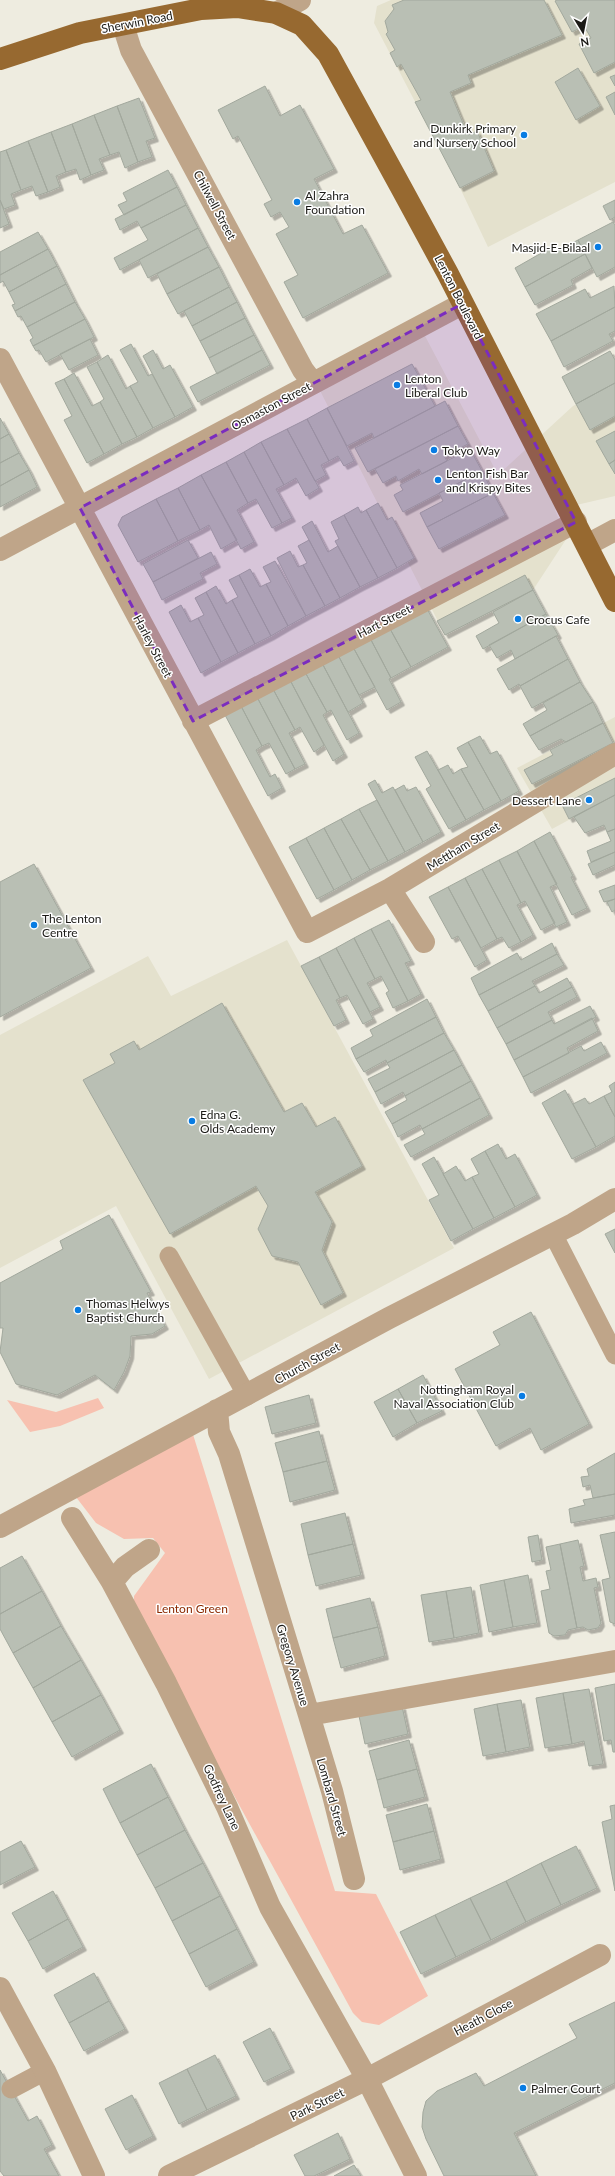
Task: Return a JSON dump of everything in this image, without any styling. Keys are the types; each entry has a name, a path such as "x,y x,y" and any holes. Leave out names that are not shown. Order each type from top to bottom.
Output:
{"main road":[{"name":"Sherwin Road","path":"0,59 80,33 220,7 237,7 276,13"},
{"name":"Lenton Boulevard","path":"276,13 302,25 328,54 448,274 615,601"}],"street":[{"path":"276,13 300,0"},
{"name":"Chilwell Street","path":"123,25 131,50 303,370 313,383"},
{"name":"Osmaston Street","path":"0,550 462,304"},
{"name":"Harley Street","path":"0,359 307,932"},
{"name":"Hart Street","path":"193,720 576,522"},
{"path":"587,545 615,530"},
{"name":"Mettham Street","path":"307,932 390,889 615,754"},
{"path":"390,889 424,942"},
{"name":"Church Street","path":"0,1527 217,1410 247,1396 389,1318 553,1234 615,1199"},
{"name":"Gregory Avenue","path":"217,1410 219,1432 229,1454 308,1715 615,1661"},
{"name":"Godfrey Lane","path":"72,1518 112,1582 207,1765 270,1907 367,2079"},
{"path":"112,1582 125,1567 149,1550"},
{"name":"Lombard Street","path":"308,1715 332,1791 354,1879"},
{"name":"Heath Close","path":"367,2079 600,1955"},
{"path":"0,1988 44,2071 94,2176"},
{"path":"367,2079 416,2176"},
{"name":"Park Street","path":"170,2176 367,2079"}],"lane":[{"path":"553,1234 615,1355"},
{"path":"169,1256 247,1396"},
{"path":"11,2089 44,2071"}],"highlighted area":[{"path":"462,304 576,522 193,721 80,508"}],"shaded area":[{"name":"Dunkirk Primary and Nursery School","path":"391,0 615,0 615,182 488,247 460,188 374,23 377,6"},
{"path":"424,334 498,475 573,406 615,383 615,496 555,510 567,538 533,590 445,635 312,375"},
{"path":"615,717 615,795 552,829 517,768"},
{"name":"Edna G. Olds Academy","path":"287,940 454,1248 209,1379 116,1206 0,1268 0,1035 148,956 171,996"}],"green space":[{"path":"98,1398 104,1408 60,1426 30,1432 7,1400 56,1412"},
{"name":"Lenton Green","path":"191,1428 335,1891 376,1894 428,1996 379,2025 362,2022 353,2013 138,1620 134,1606 134,1596 165,1553 153,1538 124,1539 96,1523 69,1488"}],"building":[{"path":"404,0 544,0 562,35 468,75 471,83 450,92 468,135 477,131 494,171 460,188 415,102 421,100 401,64 397,67 390,53 395,50 386,34 388,32 385,21 394,9 392,5"},
{"path":"615,0 615,62 594,73 579,44 591,38 584,26 572,32 555,1"},
{"path":"578,68 600,106 576,120 555,82"},
{"path":"615,75 615,86 610,77"},
{"name":"Al Zahra Foundation","path":"265,86 280,116 300,105 334,169 314,179 343,234 362,225 388,273 303,318 284,282 298,275 276,234 289,227 280,212 271,217 264,204 272,200 238,136 233,139 218,110"},
{"path":"615,92 615,115 606,97"},
{"path":"139,98 155,138 146,141 152,157 138,162 117,106"},
{"path":"117,106 138,162 125,168 119,152 110,155 94,115"},
{"path":"94,115 110,155 99,159 104,170 91,175 72,124"},
{"path":"72,124 91,175 80,180 76,169 66,172 51,132"},
{"path":"51,132 66,172 56,176 60,187 48,192 28,141"},
{"path":"28,141 48,192 36,196 32,186 21,190 6,150"},
{"path":"6,150 21,190 11,194 15,205 4,209 0,200 0,152"},
{"path":"168,170 177,187 124,215 118,205 127,201 123,193"},
{"path":"177,187 186,205 141,228 137,221 120,230 115,219"},
{"path":"0,200 9,224 0,228"},
{"path":"615,200 615,217 610,220 603,206"},
{"path":"186,205 198,228 120,270 114,258 148,240 141,228"},
{"name":"Masjid-E-Bilaal","path":"613,222 615,225 615,267 597,277 578,240"},
{"path":"198,228 208,247 148,278 139,260"},
{"path":"38,232 48,249 0,275 0,252"},
{"path":"578,240 585,254 525,287 515,268 552,247 555,252"},
{"path":"208,247 219,267 167,294 157,274"},
{"path":"48,249 57,266 9,292 3,281 0,283 0,275"},
{"path":"585,254 592,268 571,280 573,285 535,305 525,287"},
{"path":"57,266 66,284 15,311 12,305 15,304 9,292"},
{"path":"219,267 229,287 178,314 167,294"},
{"path":"66,284 75,302 27,327 21,316 18,317 15,311"},
{"path":"614,286 615,307 551,341 536,314 585,289 590,298"},
{"path":"229,287 237,302 192,326 184,311"},
{"path":"75,302 85,319 33,346 30,340 33,338 27,327"},
{"path":"237,302 245,318 200,341 192,326"},
{"path":"615,307 615,331 609,334 613,341 564,367 551,341"},
{"path":"245,318 254,335 209,358 200,341"},
{"path":"85,319 94,337 46,362 39,350 36,351 33,346"},
{"path":"254,335 262,350 217,374 209,358"},
{"path":"90,339 98,355 69,370 60,354"},
{"path":"131,344 148,376 152,374 175,417 153,428 130,386 138,382 120,350"},
{"path":"153,350 163,369 170,365 193,407 175,417 143,356"},
{"path":"262,350 270,365 198,402 190,387"},
{"path":"610,351 615,360 615,383 576,404 562,377"},
{"path":"108,355 126,389 130,386 153,428 137,437 97,362"},
{"path":"97,362 137,437 122,444 100,402 104,399 87,367"},
{"name":"Lenton Liberal Club","path":"412,364 435,406 374,438 372,433 347,446 327,408"},
{"path":"74,373 92,406 100,402 122,444 104,454 64,379"},
{"path":"64,379 104,454 87,463 64,420 72,416 55,383"},
{"path":"615,383 615,416 590,430 576,404"},
{"path":"445,401 458,426 368,472 355,448"},
{"path":"327,408 354,461 344,466 338,456 329,461 307,419"},
{"path":"0,418 9,434 0,439"},
{"path":"307,419 329,461 321,465 326,475 315,481 287,429"},
{"name":"Tokyo Way","path":"458,426 468,444 444,456 447,461 422,474 419,469 398,481 396,476 383,483 375,469"},
{"path":"287,429 319,488 306,496 296,478 284,485 261,442"},
{"path":"615,431 615,460 609,464 596,441"},
{"path":"9,434 19,453 0,463 0,439"},
{"path":"261,442 284,485 276,489 292,518 282,523 244,452"},
{"name":"Lenton Fish Bar and Krispy Bites","path":"470,449 482,471 403,512 394,495 403,490 400,485"},
{"path":"244,452 282,523 272,528 256,499 248,503 226,462"},
{"path":"19,453 29,470 0,486 0,463"},
{"path":"615,460 615,474 609,464"},
{"path":"226,462 248,503 237,510 254,542 241,549 201,475"},
{"path":"29,470 37,487 0,507 0,486"},
{"path":"482,471 493,493 427,527 420,513 443,501 439,493"},
{"path":"201,475 237,540 221,549 209,525 200,530 178,488"},
{"path":"178,488 200,530 178,541 156,499"},
{"path":"493,493 505,515 439,549 427,527"},
{"path":"156,499 178,541 138,562 118,525 122,517"},
{"path":"378,503 387,520 392,517 414,558 397,568 366,510"},
{"path":"358,507 361,513 366,510 397,568 378,578 344,515"},
{"path":"344,515 378,578 360,587 335,541 339,539 331,522"},
{"path":"312,521 328,552 338,546 360,587 340,598 302,527"},
{"path":"188,540 198,558 153,582 143,564"},
{"path":"309,540 340,598 325,606 303,565 307,563 298,546"},
{"path":"290,551 298,567 303,565 325,606 306,616 277,558"},
{"path":"211,552 217,564 200,573 203,579 162,600 153,582"},
{"path":"275,561 306,616 288,626 266,584 271,582 263,567"},
{"path":"250,569 260,587 266,584 288,626 271,636 239,575"},
{"path":"239,575 271,636 255,644 232,600 238,597 229,580"},
{"path":"525,575 533,590 445,635 437,621"},
{"path":"216,586 226,604 232,600 255,644 238,653 206,592"},
{"name":"Crocus Cafe","path":"533,590 546,614 483,649 476,636 499,623 493,612"},
{"path":"206,592 238,653 221,662 198,618 204,615 195,598"},
{"path":"181,605 190,622 198,618 221,662 201,673 169,612"},
{"path":"426,607 448,647 411,667 389,627"},
{"path":"546,614 558,635 515,659 511,650 497,658 489,645"},
{"path":"389,627 411,667 391,678 370,638"},
{"path":"556,636 568,659 520,686 519,684 509,690 497,669"},
{"path":"370,638 391,678 389,679 401,702 387,710 353,647"},
{"path":"353,647 375,687 359,695 338,655"},
{"path":"338,655 363,703 348,712 322,663"},
{"path":"568,659 580,682 532,708 520,686"},
{"path":"322,663 359,733 347,740 331,710 327,712 305,672"},
{"path":"305,672 327,712 323,715 344,754 333,761 290,680"},
{"path":"290,680 324,745 314,752 300,727 295,730 273,689"},
{"path":"580,682 593,702 530,736 523,724 547,710 543,703"},
{"path":"273,689 295,730 289,733 305,764 295,769 257,697"},
{"path":"257,697 295,769 286,774 269,743 262,746 241,706"},
{"path":"593,702 603,723 566,742 561,739 539,750 530,736"},
{"path":"241,706 262,746 256,750 270,777 275,774 282,788 268,796 225,715"},
{"path":"603,723 613,743 532,784 524,770 553,755 550,750"},
{"path":"480,736 490,754 497,751 519,791 501,801 468,742"},
{"path":"468,742 501,801 484,810 461,769 468,767 457,748"},
{"path":"427,751 466,820 449,829 426,789 431,786 415,757"},
{"path":"448,765 453,774 461,769 484,810 466,820 438,770"},
{"name":"Dessert Lane","path":"615,778 615,795 569,819 562,805"},
{"path":"375,780 382,793 393,787 423,842 405,852 368,784"},
{"path":"404,785 407,791 416,787 441,832 423,842 395,790"},
{"path":"615,795 615,829 607,832 604,825 585,833 574,817"},
{"path":"377,800 405,852 388,861 359,809"},
{"path":"359,809 388,861 370,870 341,819"},
{"path":"341,819 370,870 352,880 324,828"},
{"path":"324,828 352,880 334,890 306,838"},
{"path":"615,829 615,852 591,862 587,851 611,841 607,832"},
{"path":"550,832 573,876 571,877 587,908 572,915 534,841"},
{"path":"306,838 334,890 317,899 289,847"},
{"path":"534,841 557,884 550,887 567,922 556,927 517,851"},
{"path":"517,851 555,923 541,930 525,901 521,903 499,860"},
{"path":"615,852 615,865 593,875 588,864"},
{"path":"499,860 521,903 517,905 533,935 521,942 482,869"},
{"name":"The Lenton Centre","path":"34,864 91,968 0,1017 0,882"},
{"path":"482,869 521,942 509,948 502,937 497,939 465,878"},
{"path":"465,878 497,939 481,948 448,887"},
{"path":"615,885 615,899 604,902 599,891"},
{"path":"448,887 487,960 475,967 458,936 452,939 429,897"},
{"path":"615,899 615,910 612,912 607,902"},
{"path":"389,920 411,961 405,963 421,994 408,1001 371,929"},
{"path":"371,929 408,1001 393,1008 386,993 389,991 381,976 375,979 354,938"},
{"path":"354,938 375,979 367,983 380,1007 370,1012 336,948"},
{"path":"552,943 557,954 479,995 471,978 517,953 521,960"},
{"path":"336,948 373,1019 363,1024 347,995 340,998 319,957"},
{"path":"557,954 564,965 532,981 535,986 488,1011 479,995"},
{"path":"319,957 340,998 336,1000 346,1020 334,1026 301,966"},
{"path":"567,978 572,987 497,1028 488,1011 535,986 539,993"},
{"path":"572,987 577,997 548,1012 552,1020 506,1044 497,1028"},
{"path":"427,999 436,1017 356,1059 351,1048 373,1036 370,1030"},
{"path":"222,1003 284,1112 302,1103 316,1127 335,1117 362,1166 315,1192 332,1222 322,1250 343,1293 321,1305 298,1262 272,1256 258,1229 268,1206 256,1186 170,1234 83,1080 115,1063 110,1054 134,1041 139,1050"},
{"path":"590,1006 596,1017 514,1060 506,1044 552,1020 554,1024"},
{"path":"436,1017 444,1033 387,1063 386,1060 364,1072 356,1059"},
{"path":"592,1018 598,1031 567,1048 569,1053 523,1077 514,1060"},
{"path":"444,1033 454,1050 375,1092 368,1079 390,1068 387,1063"},
{"path":"601,1042 607,1053 531,1093 523,1077 581,1046 584,1051"},
{"path":"454,1050 462,1065 405,1096 403,1092 381,1104 375,1092"},
{"path":"462,1065 471,1081 392,1124 385,1112 407,1100 405,1096"},
{"path":"471,1081 480,1098 422,1129 420,1125 398,1137 392,1124"},
{"path":"615,1082 615,1117 604,1096 612,1092 609,1086"},
{"path":"565,1090 596,1147 572,1159 542,1103"},
{"path":"604,1096 615,1117 615,1136 596,1147 573,1104 585,1098 589,1104"},
{"path":"480,1098 489,1115 411,1157 404,1145 425,1134 422,1129"},
{"path":"498,1144 506,1159 515,1154 537,1195 515,1207 485,1151"},
{"path":"485,1151 515,1207 494,1218 472,1177 479,1174 471,1159"},
{"path":"434,1157 473,1229 451,1241 429,1200 439,1195 422,1164"},
{"path":"456,1166 465,1181 472,1177 494,1218 473,1229 443,1174"},
{"name":"Thomas Helwys Baptist Church","path":"109,1215 151,1292 147,1293 165,1326 152,1334 131,1336 130,1356 124,1372 114,1390 95,1375 57,1395 16,1384 0,1352 3,1328 0,1328 0,1283 63,1249 60,1241"},
{"path":"615,1229 615,1253 605,1234"},
{"name":"Nottingham Royal Naval Association Club","path":"531,1312 589,1424 541,1450 530,1428 496,1446 455,1369 500,1345 493,1332"},
{"path":"423,1375 442,1411 417,1423 398,1389"},
{"path":"398,1389 417,1423 393,1437 374,1402"},
{"path":"309,1395 316,1423 272,1434 265,1407"},
{"path":"319,1431 327,1461 283,1472 275,1443"},
{"path":"615,1453 615,1494 593,1498 590,1485 583,1487 581,1477 589,1476 587,1469"},
{"path":"327,1461 335,1490 290,1502 283,1472"},
{"path":"615,1494 615,1515 571,1523 569,1509 585,1505 583,1500"},
{"path":"345,1513 353,1544 308,1555 301,1524"},
{"path":"615,1532 615,1624 610,1622 602,1580 610,1578 600,1535"},
{"path":"538,1535 542,1560 532,1562 528,1537"},
{"path":"578,1540 584,1566 580,1567 583,1581 596,1578 598,1587 594,1588 601,1623 598,1628 588,1630 583,1627 577,1628 560,1544"},
{"path":"353,1544 361,1575 316,1586 308,1555"},
{"path":"560,1544 577,1628 568,1630 565,1635 554,1636 549,1633 541,1591 550,1589 546,1571 551,1570 546,1547"},
{"path":"22,1556 42,1591 0,1614 0,1568"},
{"path":"528,1575 537,1623 513,1627 504,1580"},
{"path":"504,1580 513,1627 489,1632 480,1585"},
{"path":"471,1587 479,1633 454,1638 446,1591"},
{"path":"42,1591 61,1626 13,1653 0,1629 0,1614"},
{"path":"446,1591 454,1638 429,1642 421,1595"},
{"path":"370,1598 378,1627 333,1638 326,1609"},
{"path":"61,1626 81,1660 33,1688 13,1653"},
{"path":"378,1627 385,1656 341,1668 333,1638"},
{"path":"81,1660 101,1695 52,1722 33,1688"},
{"path":"615,1684 615,1752 613,1752 611,1740 604,1741 595,1688"},
{"path":"589,1689 603,1764 589,1766 584,1741 572,1744 563,1693"},
{"path":"563,1693 572,1744 545,1748 536,1698"},
{"path":"101,1695 120,1730 72,1757 52,1722"},
{"path":"521,1700 530,1747 506,1752 497,1704"},
{"path":"497,1704 506,1752 483,1756 474,1709"},
{"path":"402,1706 408,1734 365,1744 359,1716"},
{"path":"409,1740 417,1769 377,1780 369,1751"},
{"path":"151,1764 168,1797 120,1823 103,1789"},
{"path":"417,1769 425,1797 384,1808 377,1780"},
{"path":"168,1797 185,1830 137,1855 120,1823"},
{"path":"427,1804 434,1831 393,1842 386,1815"},
{"path":"615,1805 615,1891 602,1822 612,1819 610,1806"},
{"path":"185,1830 203,1863 155,1888 137,1855"},
{"path":"434,1831 441,1859 400,1870 393,1842"},
{"path":"21,1841 35,1867 0,1885 0,1852"},
{"path":"576,1846 597,1888 561,1905 541,1863"},
{"path":"203,1863 220,1896 172,1921 155,1888"},
{"path":"541,1863 561,1905 526,1922 506,1881"},
{"path":"506,1881 526,1922 491,1940 470,1898"},
{"path":"53,1891 68,1919 28,1941 12,1913"},
{"path":"220,1896 237,1929 189,1954 172,1921"},
{"path":"470,1898 491,1940 456,1957 435,1915"},
{"path":"435,1915 456,1957 421,1974 400,1932"},
{"path":"68,1919 83,1947 43,1969 28,1941"},
{"path":"237,1929 254,1962 206,1987 189,1954"},
{"path":"94,1973 109,2001 69,2023 54,1995"},
{"path":"109,2001 125,2029 84,2051 69,2023"},
{"name":"Palmer Court","path":"615,2002 615,2083 514,2133 536,2176 444,2176 426,2139 422,2127 423,2112 426,2101 437,2091 476,2073 484,2086 577,2038 569,2024"},
{"path":"270,2028 291,2069 264,2082 243,2042"},
{"path":"215,2055 236,2096 207,2110 187,2069"},
{"path":"187,2069 207,2110 179,2124 159,2083"},
{"path":"0,2070 28,2121 37,2116 52,2145 44,2149 59,2176 4,2176 0,2171"},
{"path":"132,2095 153,2136 126,2150 105,2109"},
{"path":"338,2133 350,2159 314,2176 305,2176 294,2155"},
{"path":"354,2165 361,2176 334,2176"}],"place":[{"name":"Dunkirk Primary and Nursery School","path":"524,135"},
{"name":"Al Zahra Foundation","path":"297,202"},
{"name":"Masjid-E-Bilaal","path":"598,247"},
{"name":"Lenton Liberal Club","path":"397,385"},
{"name":"Tokyo Way","path":"434,450"},
{"name":"Lenton Fish Bar and Krispy Bites","path":"438,480"},
{"name":"Crocus Cafe","path":"518,619"},
{"name":"Dessert Lane","path":"589,800"},
{"name":"The Lenton Centre","path":"34,925"},
{"name":"Edna G. Olds Academy","path":"192,1121"},
{"name":"Thomas Helwys Baptist Church","path":"78,1310"},
{"name":"Nottingham Royal Naval Association Club","path":"522,1396"},
{"name":"Palmer Court","path":"523,2088"}]}
